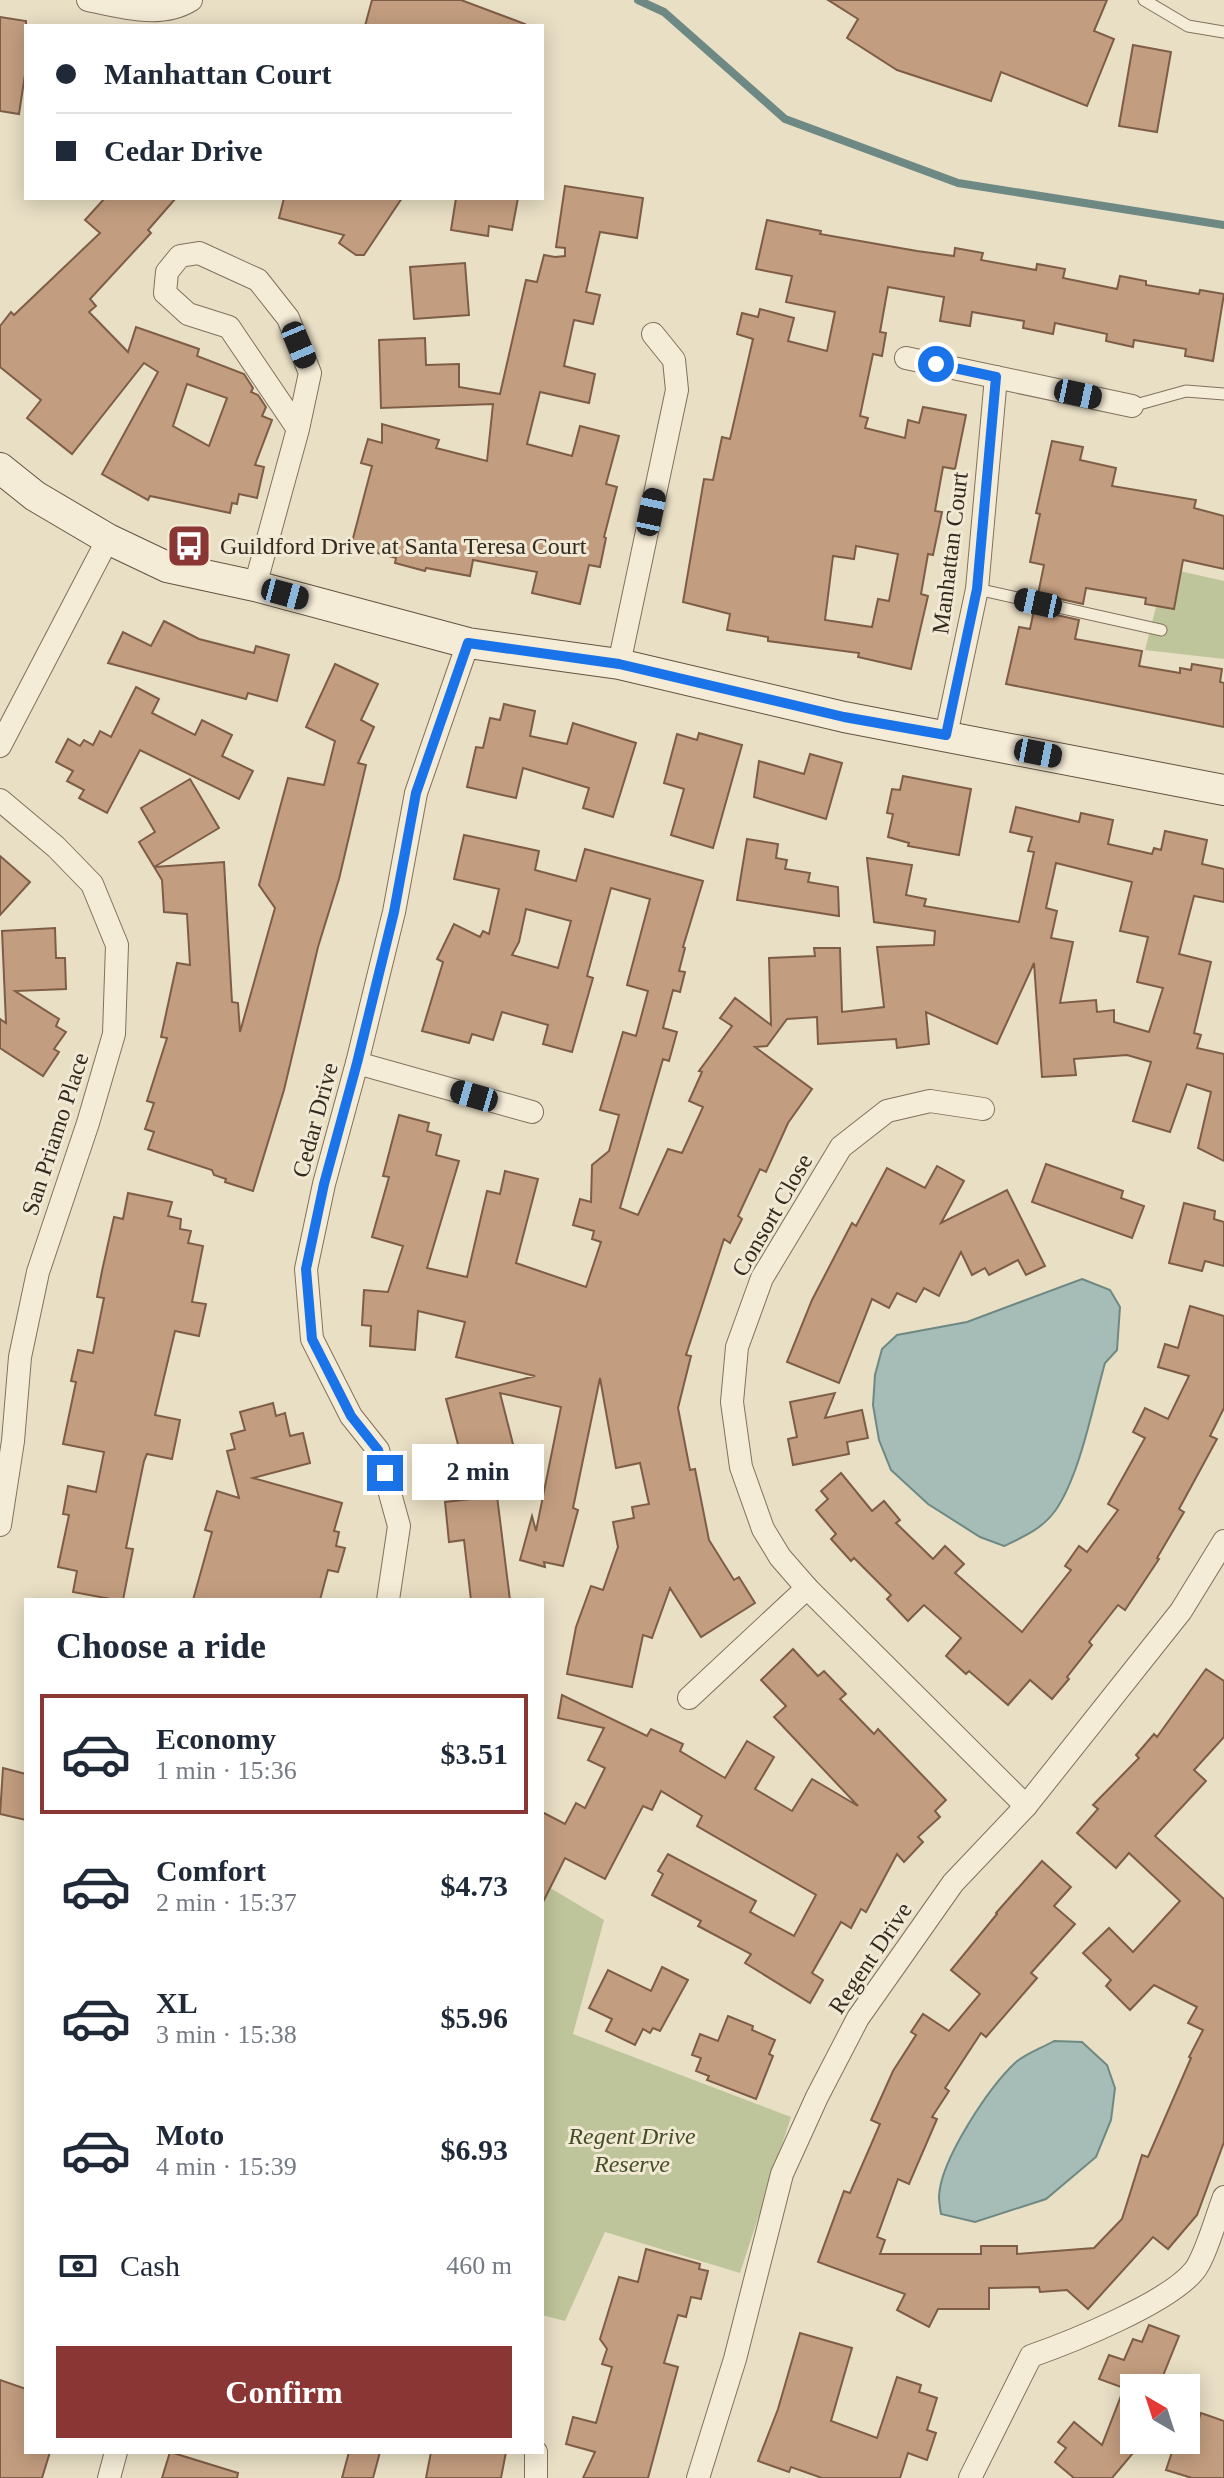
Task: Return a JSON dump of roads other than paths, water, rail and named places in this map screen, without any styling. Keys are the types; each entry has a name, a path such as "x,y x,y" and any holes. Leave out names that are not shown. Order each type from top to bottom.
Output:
{"street":[{"path":"88,0 130,9 177,9 191,0"},
{"path":"255,586 298,429 310,373 288,318 258,280 199,253 180,256 167,272 165,293 188,314 229,327 298,429"},
{"path":"619,664 677,390 674,360 653,334"},
{"path":"906,358 1132,406"},
{"name":"Manhattan Court","path":"946,735 977,589 996,377"},
{"path":"0,468 35,496 108,539 167,567 255,586 468,643 619,664 844,717 1224,790"},
{"path":"0,746 108,539"},
{"name":"Cedar Drive","path":"388,1598 399,1526 378,1450 351,1416 312,1339 306,1269 324,1184 394,912 416,793 468,643"},
{"name":"San Priamo Place","path":"0,800 56,847 92,884 117,945 114,1034 38,1272 20,1357 13,1441 0,1525"},
{"path":"357,1063 532,1112"},
{"name":"Consort Close","path":"983,1109 930,1101 887,1111 841,1147 762,1278 737,1347 732,1402 741,1467 763,1529 780,1557 807,1588 1026,1806"},
{"name":"Regent Drive","path":"698,2478 735,2359 782,2174 858,2018 953,1883 1026,1806 1181,1611 1224,1541"},
{"path":"689,1698 807,1588"},
{"path":"970,2478 1031,2356 1064,2345 1172,2290 1195,2270 1224,2197"},
{"path":"109,2478 115,2454"},
{"path":"536,2454 536,2478"}],"lane":[{"path":"1144,0 1188,26 1224,32"},
{"path":"1132,406 1186,391 1224,394"},
{"path":"977,589 1161,630"}],"water":[{"path":"1082,1279 1110,1290 1120,1307 1117,1350 1105,1363 1079,1460 1064,1496 1044,1523 1004,1546 980,1537 928,1504 891,1470 879,1440 873,1405 875,1375 882,1349 897,1335 967,1322"},
{"path":"1054,2041 1082,2042 1107,2065 1115,2088 1111,2120 1096,2157 1046,2199 975,2222 941,2214 939,2196 942,2181 968,2124 1016,2062"}],"waterway":[{"path":"638,0 664,12 785,119 958,183 1224,225"}],"place":[{"name":"Guildford Drive at Santa Teresa Court","path":"189,546"}],"park label":[{"name":"Regent Drive Reserve","path":"632,2150"}]}
